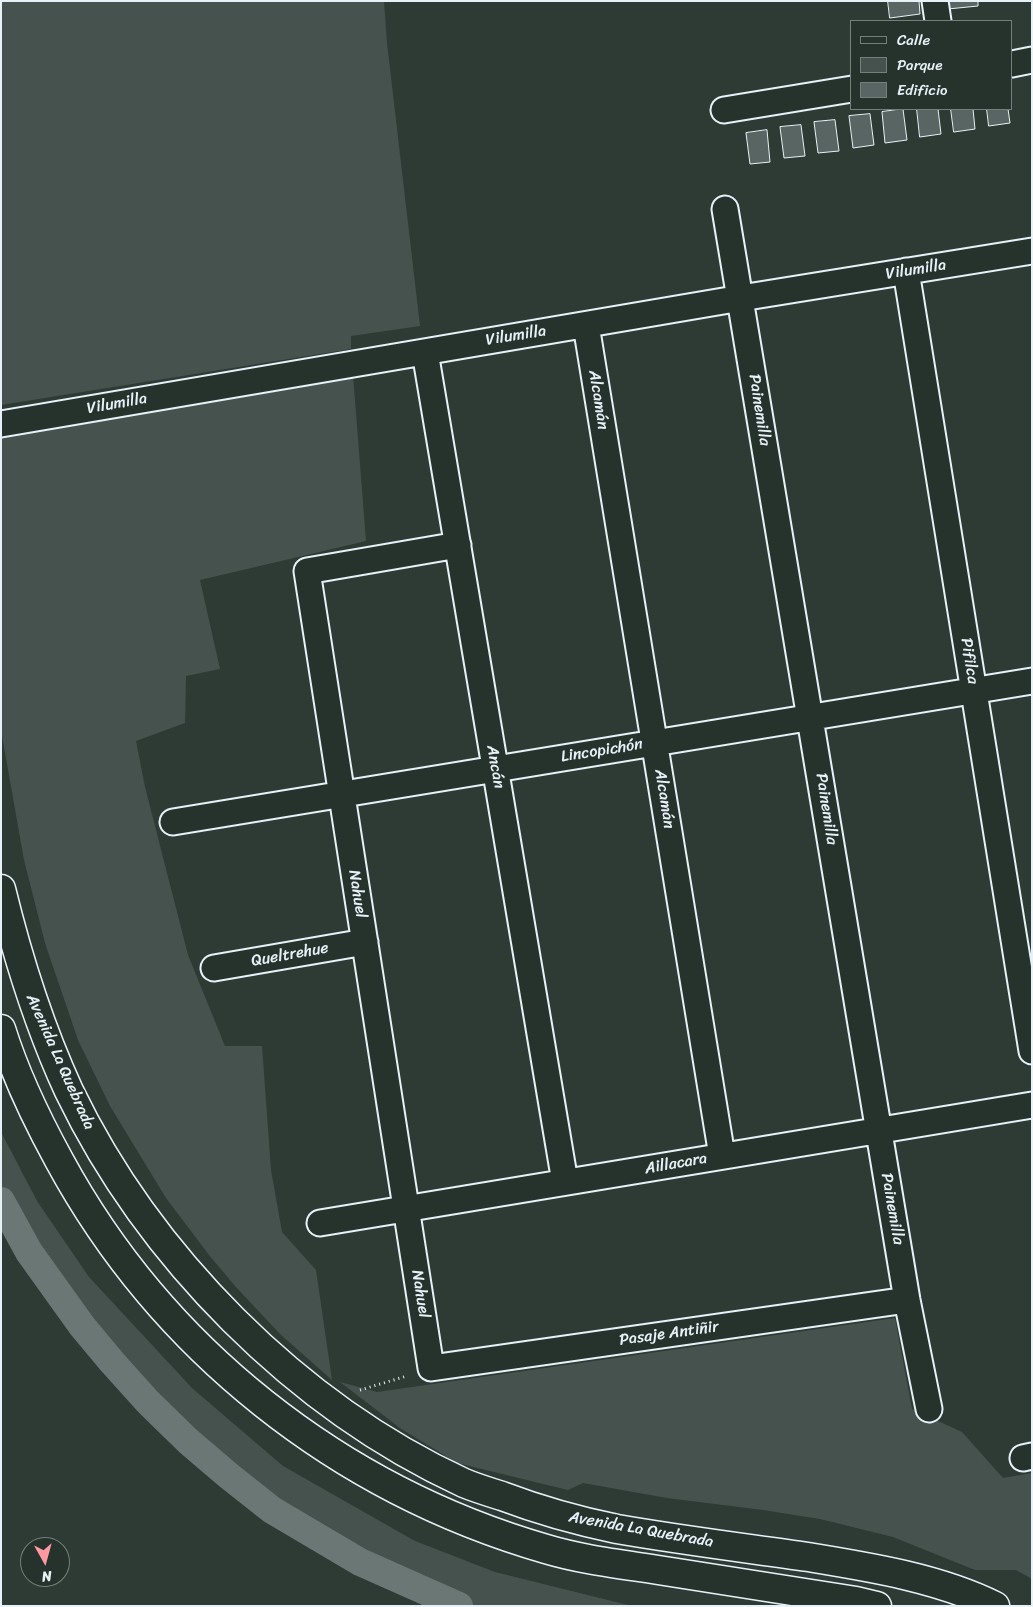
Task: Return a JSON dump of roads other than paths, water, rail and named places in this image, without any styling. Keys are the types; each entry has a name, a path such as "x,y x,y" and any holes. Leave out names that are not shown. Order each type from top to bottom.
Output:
{"main road":[{"name":"Avenida La Quebrada","path":"1,889 12,936 28,990 47,1041 70,1092 125,1188 157,1233 187,1270 232,1319 274,1358 328,1400 398,1447 466,1483 541,1510 616,1528 859,1565 942,1586 995,1606"},
{"path":"1,1029 24,1089 70,1182 130,1269 165,1311 202,1350 236,1381 285,1420 329,1451 376,1479 424,1504 474,1525 548,1550 612,1563 856,1601 877,1606"}],"street":[{"path":"935,1 938,20"},
{"path":"1013,64 1032,60"},
{"path":"724,110 850,90"},
{"name":"Painemilla","path":"725,209 879,1130 928,1409"},
{"name":"Vilumilla","path":"1,424 741,298 1032,251"},
{"name":"Pifilca","path":"906,271 1032,1051"},
{"name":"Alcamán","path":"586,325 722,1156"},
{"name":"Ancán","path":"425,352 565,1182"},
{"name":"Nahuel","path":"431,1368 307,572 458,545"},
{"name":"Lincopichón","path":"172,822 1032,680"},
{"name":"Queltrehue","path":"214,968 365,942"},
{"name":"Aillacara","path":"320,1223 1032,1105"},
{"name":"Pasaje Antiñir","path":"431,1368 908,1300"}],"waterway":[{"path":"1,1201 29,1252 82,1326 148,1402 188,1441 272,1510 360,1562 459,1606"}]}
